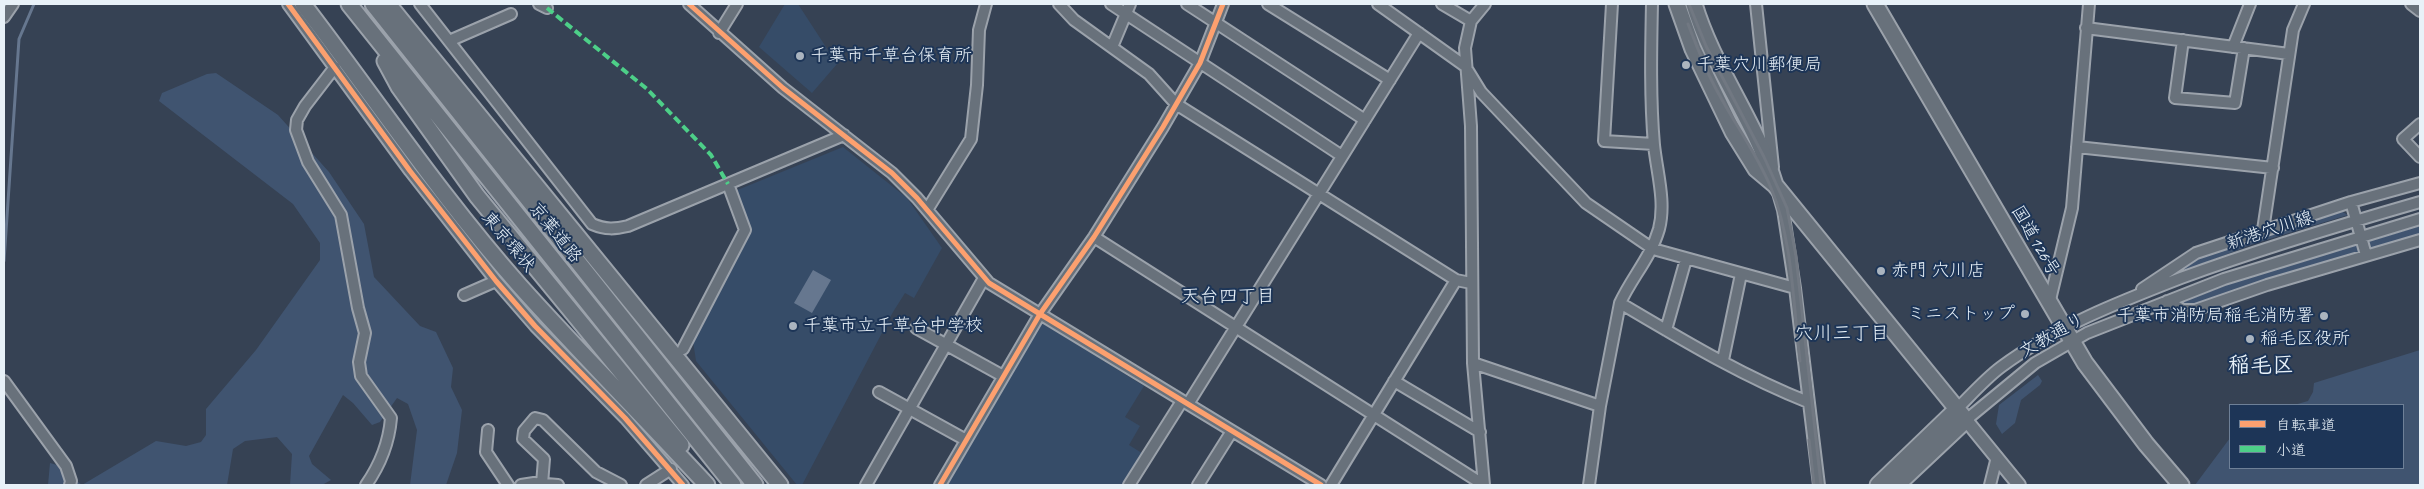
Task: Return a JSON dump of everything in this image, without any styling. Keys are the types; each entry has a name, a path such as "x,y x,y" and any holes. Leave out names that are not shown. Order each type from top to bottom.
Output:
{"highway":[{"name":"東京環状","path":"303,4 370,90 442,192 514,278 707,485"},
{"name":"京葉道路","path":"349,4 733,485"},
{"name":"京葉道路","path":"373,4 755,485"},
{"path":"388,4 780,485"},
{"path":"1677,4 1693,49 1733,132 1756,169 1776,185 1961,414"},
{"path":"1694,4 1708,44 1766,154 1776,185"},
{"name":"国道126号","path":"1875,4 2049,304 2099,384 2181,485"},
{"path":"364,23 400,87 477,196 713,485"},
{"path":"1878,485 1961,414"},
{"path":"1897,485 1961,414"}],"main road":[{"path":"1961,414 2019,485"}],"street":[{"path":"4,17 14,4"},
{"path":"288,4 410,171 496,281 535,326 625,418 683,485"},
{"path":"420,4 592,224 613,229 628,226 844,135"},
{"path":"689,4 783,88 892,173 927,210 989,283 1321,485"},
{"path":"720,33 737,4"},
{"path":"927,210 972,139 979,30 986,4"},
{"path":"1059,4 1074,20 1149,74 1176,104 1456,280 1471,283"},
{"path":"1111,4 1128,8 1200,63 1342,156"},
{"path":"1187,4 1364,120"},
{"path":"940,485 1040,314 1094,237 1163,127 1200,63 1223,4"},
{"path":"1268,4 1390,80"},
{"path":"1378,4 1465,66 1481,92 1586,203 1653,249 1794,288"},
{"path":"1442,4 1471,21"},
{"path":"1484,485 1473,364 1471,126 1465,48 1471,21 1485,4"},
{"path":"1612,4 1604,141 1654,144"},
{"path":"1589,485 1600,406 1620,303 1625,291 1653,249 1661,217 1662,205 1654,144 1651,4"},
{"path":"1756,4 1776,185 1783,210 1794,288 1818,485"},
{"path":"2049,304 2072,208 2089,4"},
{"path":"2233,47 2250,4"},
{"path":"2263,230 2293,30 2304,4"},
{"path":"2411,4 2420,11"},
{"path":"1112,47 1128,8"},
{"path":"449,41 510,14"},
{"path":"2086,28 2290,54"},
{"path":"1129,485 1236,327 1418,33"},
{"path":"2183,40 2175,98 2235,103 2244,48"},
{"path":"335,67 305,106 297,120 296,130 308,162 342,216 358,308 365,333 359,362 361,376 391,418 387,444 374,474 366,485"},
{"path":"2420,124 2403,139 2420,157"},
{"path":"2076,147 2272,168"},
{"path":"2131,297 2196,253 2351,202 2420,182"},
{"path":"683,349 745,230 728,184"},
{"path":"2351,202 2366,255"},
{"name":"新港穴川線","path":"2131,297 2248,254 2420,202"},
{"name":"新港穴川線","path":"2166,301 2262,266 2420,219"},
{"path":"1094,237 1484,485"},
{"path":"2166,301 2182,310 2195,310 2267,284 2420,240"},
{"path":"1666,330 1686,259"},
{"path":"1723,360 1741,274"},
{"path":"866,485 984,278"},
{"path":"1330,485 1456,280"},
{"path":"464,295 496,281"},
{"name":"文教通り","path":"1961,414 2000,368 2064,327 2131,297"},
{"name":"文教通り","path":"1961,414 2016,376 2087,333 2166,301"},
{"path":"1620,303 1666,330 1783,392 1808,402"},
{"path":"916,328 1003,376"},
{"path":"1473,364 1600,406"},
{"path":"4,381 66,466 71,481 70,485"},
{"path":"1394,381 1480,432"},
{"path":"879,392 966,440"},
{"path":"542,484 544,459 523,439 524,431 535,418 543,420 596,472 621,485"},
{"path":"488,430 486,452 508,485"},
{"path":"1198,485 1232,431"},
{"path":"1990,485 1997,457"},
{"path":"646,485 671,469"},
{"path":"521,485 558,485"}],"shaded area":[{"name":"千葉市千草台保育所","path":"785,4 798,4 837,64 812,93 759,47"},
{"path":"216,73 278,115 329,172 364,224 374,277 420,326 436,332 453,368 451,387 462,410 457,453 446,485 410,485 417,430 408,404 397,398 380,422 372,425 353,403 343,395 309,456 312,464 331,480 322,485 290,485 292,454 277,437 245,441 233,449 227,485 82,485 156,441 186,446 201,442 206,435 206,409 256,350 320,260 320,243 293,204 159,101 162,93 207,74"},
{"name":"千葉市立千草台中学校","path":"843,147 907,198 942,248 914,298 905,293 893,312 802,485 797,485 696,361 693,341 750,228 735,191"},
{"path":"2341,211 2348,215 2253,244 2169,277 2197,258 2233,244"},
{"path":"2420,226 2420,235 2408,239 2281,275 2191,307 2183,302 2238,281"},
{"path":"813,270 831,280 812,313 794,303"},
{"path":"1042,323 1144,386 1125,417 1140,426 1129,445 1145,455 1126,485 945,485 1037,327"},
{"path":"2420,350 2420,485 2195,485 2229,439 2229,469 2404,469 2404,404 2298,404 2308,401 2313,392 2314,383"},
{"path":"2038,375 2042,381 2040,385 2021,400 2015,423 2002,434 1996,424 1999,405"},
{"path":"50,463 57,465 82,485 48,485"}],"waterway":[{"path":"4,261 19,39 34,4"}],"railway":[{"path":"1689,4 1706,46 1764,157 1787,208 1796,256 1821,485"},
{"path":"1688,24 1710,77 1765,174 1778,208 1788,251 1800,361"},
{"path":"1809,440 1814,485"}],"marked path":[{"path":"547,8 647,89 711,155 728,184"}],"cycle path":[{"path":"288,4 410,171 496,281 535,326 625,418 683,485"},
{"path":"689,4 783,88 892,173 917,198 989,283 1321,485"},
{"path":"940,485 1040,314 1094,237 1163,127 1200,63 1223,4"}],"place":[{"name":"千葉市千草台保育所","path":"800,56"},
{"name":"千葉穴川郵便局","path":"1686,65"},
{"name":"赤門 穴川店","path":"1881,271"},
{"name":"ミニストップ","path":"2025,314"},
{"name":"千葉市消防局稲毛消防署","path":"2324,316"},
{"name":"千葉市立千草台中学校","path":"793,326"},
{"name":"稲毛区役所","path":"2250,339"}],"district":[{"name":"天台四丁目","path":"1228,297"},
{"name":"穴川三丁目","path":"1842,334"},
{"name":"稲毛区","path":"2261,366"}]}
